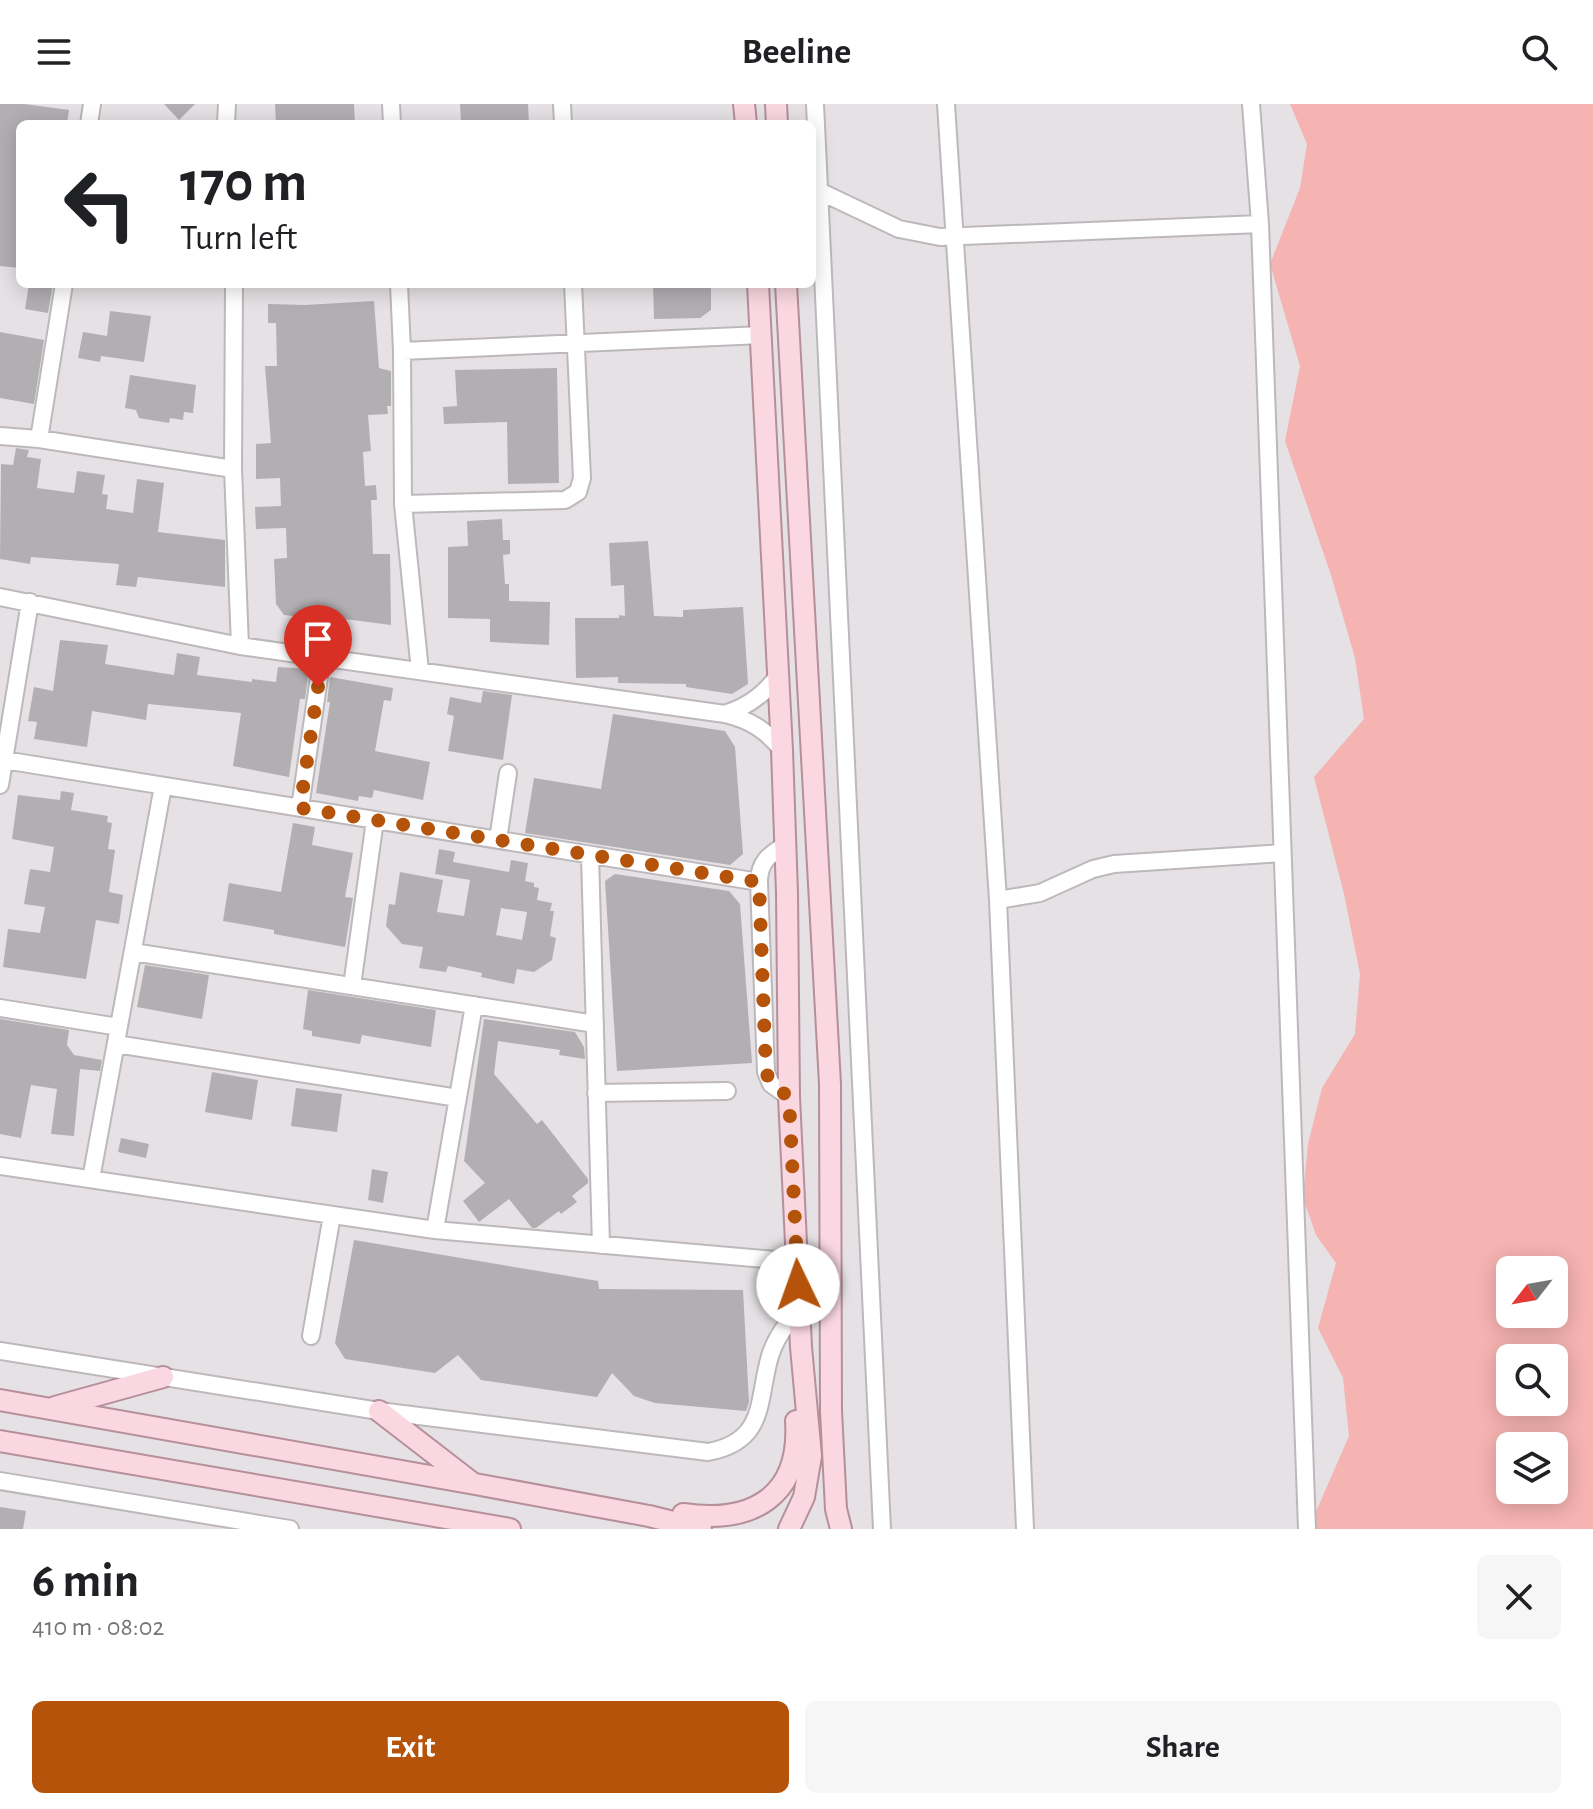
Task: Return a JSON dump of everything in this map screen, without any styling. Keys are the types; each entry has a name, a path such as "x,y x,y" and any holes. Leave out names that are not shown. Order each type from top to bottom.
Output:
{"main road":[{"path":"758,288 782,750 789,1097 801,1347 811,1456 804,1497 789,1529"},
{"path":"786,288 830,1069 831,1411 836,1509 841,1529"},
{"path":"649,1516 673,1513 720,1518 751,1510 776,1491 795,1456 793,1376 801,1347"},
{"path":"48,1408 163,1377"},
{"path":"0,1400 649,1516 701,1529"},
{"path":"379,1411 475,1484"},
{"path":"0,1441 447,1524 510,1529"},
{"path":"425,1529 447,1524"}],"street":[{"path":"946,104 998,900 1025,1529"},
{"path":"1251,104 1260,224 1307,1529"},
{"path":"816,126 882,1529"},
{"path":"819,191 899,229 926,236 1260,224"},
{"path":"39,439 63,288"},
{"path":"234,288 233,469 240,646"},
{"path":"399,288 403,504 420,671"},
{"path":"403,504 558,501 578,492 582,478 573,288"},
{"path":"402,351 762,335"},
{"path":"0,436 39,439 233,469"},
{"path":"0,597 240,646 725,714 759,726 782,750"},
{"path":"0,785 30,602"},
{"path":"300,808 322,657"},
{"path":"725,714 743,708 756,699 778,676"},
{"path":"4,760 759,882"},
{"path":"498,840 508,773"},
{"path":"91,1179 163,786"},
{"path":"352,986 375,820"},
{"path":"785,845 761,864 759,882 766,1072 771,1084 789,1097"},
{"path":"998,900 1040,893 1093,869 1114,864 1282,853"},
{"path":"590,855 601,1245"},
{"path":"133,952 595,1024"},
{"path":"435,1230 474,1005"},
{"path":"0,1008 119,1027"},
{"path":"116,1044 458,1098"},
{"path":"596,1093 727,1091"},
{"path":"0,1166 435,1230 797,1262"},
{"path":"311,1336 332,1215"},
{"path":"0,1351 379,1411 697,1452 719,1450 739,1440 758,1417 776,1340 800,1308"},
{"path":"0,1481 290,1529"}],"shaded area":[{"path":"1290,104 1593,104 1593,1529 1317,1529 1312,1521 1349,1436 1343,1378 1318,1328 1336,1263 1316,1235 1303,1198 1308,1144 1322,1088 1355,1034 1360,974 1344,894 1314,777 1364,719 1355,658 1331,575 1285,441 1300,366 1270,264 1300,188 1307,144"}],"building":[{"path":"0,104 69,110 68,120 16,120 16,268 0,266"},
{"path":"164,104 195,104 179,120"},
{"path":"275,104 354,104 355,120 276,120"},
{"path":"460,104 528,104 529,120 461,120"},
{"path":"28,288 52,288 48,313 25,309"},
{"path":"653,288 711,288 711,310 700,318 654,319"},
{"path":"374,301 379,368 391,371 391,406 387,406 388,414 368,415 371,451 363,452 365,486 376,485 377,500 371,500 373,554 390,554 391,625 284,615 276,604 274,559 287,558 286,528 256,529 255,507 281,506 280,478 256,479 256,444 271,443 265,366 277,366 276,323 268,323 268,304"},
{"path":"110,311 151,316 144,362 101,356 100,362 78,358 83,332 107,336"},
{"path":"0,332 44,340 34,404 0,398"},
{"path":"557,368 559,483 508,484 507,422 444,424 443,407 457,406 455,370"},
{"path":"130,375 196,385 193,413 184,412 183,420 170,418 169,423 139,418 136,410 125,408"},
{"path":"16,448 29,450 27,457 41,459 37,488 74,493 77,471 105,475 102,494 108,495 106,509 133,513 137,479 164,483 158,532 225,540 225,587 138,577 136,587 116,585 119,564 31,557 30,564 0,559 1,464 13,465"},
{"path":"502,519 503,540 510,540 510,554 503,555 509,601 550,602 549,645 490,642 490,619 448,618 448,547 468,546 467,521"},
{"path":"648,541 654,616 683,617 683,610 743,607 748,684 732,694 686,687 686,684 618,683 618,677 576,678 575,618 625,616 624,585 611,586 609,543"},
{"path":"60,640 108,645 105,664 174,675 177,653 200,657 197,675 252,682 252,679 276,682 278,667 309,669 305,699 300,699 289,777 233,766 241,713 148,704 146,720 92,711 87,747 34,739 37,722 28,721 34,687 53,691"},
{"path":"330,677 393,688 391,701 384,700 375,751 430,762 423,800 374,790 372,798 359,796 358,801 316,793 330,702 327,702"},
{"path":"483,691 512,695 503,760 448,751 454,716 447,714 450,697 481,703"},
{"path":"613,714 725,731 735,747 743,854 730,865 525,833 534,778 601,789"},
{"path":"61,791 74,793 71,810 108,816 107,822 112,823 108,849 115,850 109,892 123,895 119,924 96,920 86,979 3,967 8,929 40,933 45,907 24,904 30,869 50,872 54,847 12,839 18,795 60,800"},
{"path":"293,823 315,827 312,845 353,853 345,897 353,898 345,947 223,921 229,883 281,892"},
{"path":"439,849 455,852 453,862 509,872 511,860 528,863 525,881 539,888 537,900 552,903 550,911 554,911 550,936 556,938 552,960 534,972 517,969 514,984 448,966 446,972 419,968 423,947 402,944 386,926 389,904 395,905 400,872 443,880 437,912 464,916 470,880 435,874","holes":["501,908 527,912 522,940 496,935"]},
{"path":"615,874 729,891 740,904 752,1063 617,1071 605,881"},
{"path":"145,965 209,975 202,1019 137,1007"},
{"path":"308,990 436,1010 431,1047 362,1035 360,1044 312,1036 312,1031 303,1029"},
{"path":"0,1019 69,1030 67,1045 74,1055 102,1060 100,1071 80,1069 74,1136 51,1134 57,1089 31,1085 21,1138 0,1134"},
{"path":"484,1019 575,1032 584,1047 585,1059 559,1055 560,1050 498,1041 494,1074 537,1124 542,1120 588,1179 588,1183 572,1196 577,1202 536,1228 532,1228 509,1199 479,1222 463,1201 485,1183 464,1161"},
{"path":"212,1072 258,1080 252,1120 205,1112"},
{"path":"296,1088 342,1094 337,1132 291,1126"},
{"path":"121,1138 149,1144 146,1158 118,1152"},
{"path":"372,1169 388,1172 383,1203 368,1200"},
{"path":"354,1240 598,1281 599,1289 743,1290 749,1402 746,1411 655,1403 634,1396 612,1373 597,1397 481,1380 458,1355 435,1373 345,1359 335,1343"},
{"path":"0,1507 26,1511 23,1529 0,1529"}],"route":[{"path":"318,687 300,808 759,882 766,1076 771,1084 789,1097 798,1285"}]}
